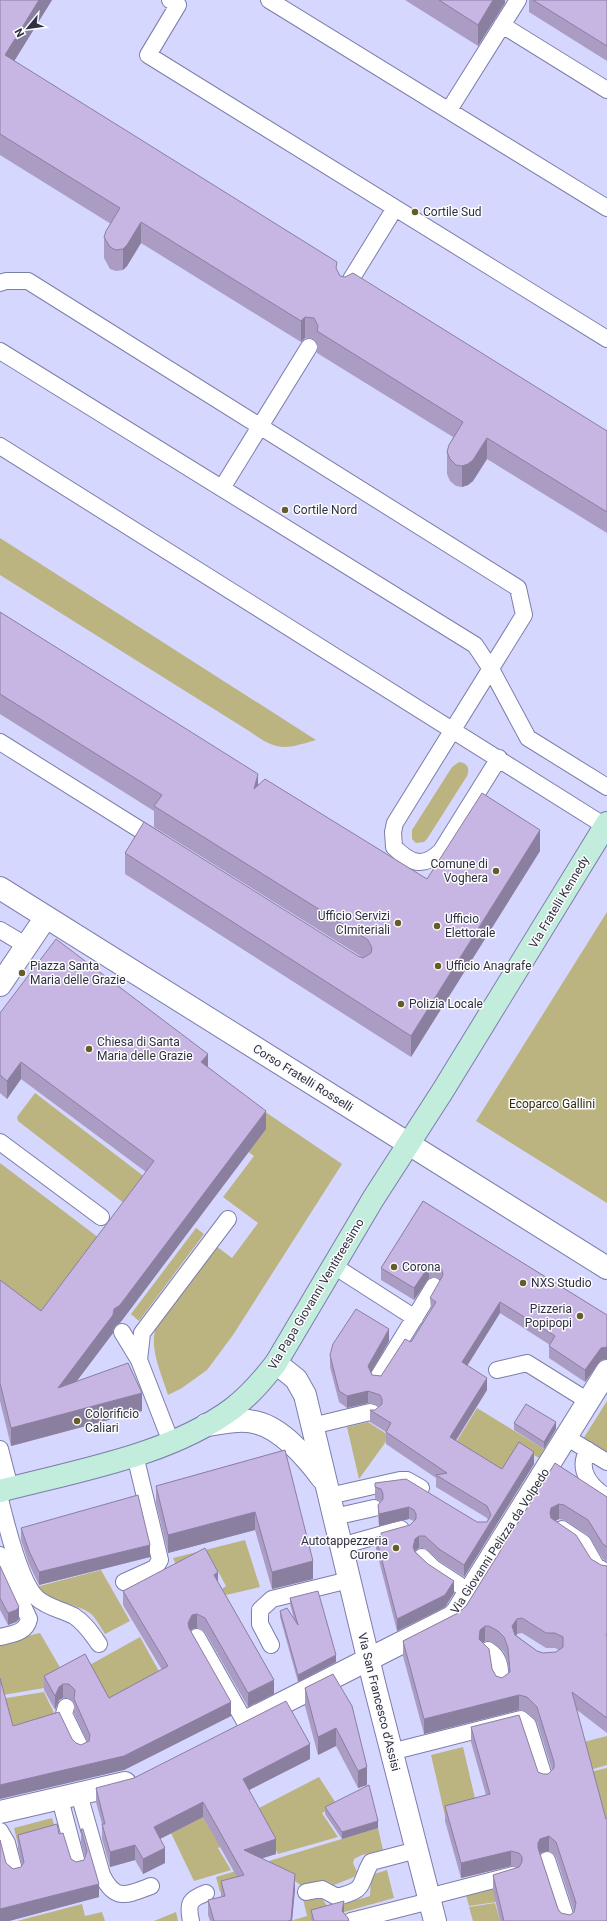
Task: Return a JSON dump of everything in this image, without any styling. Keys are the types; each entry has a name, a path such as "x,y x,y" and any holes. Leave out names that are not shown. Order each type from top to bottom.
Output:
{"main road":[{"name":"Via Fratelli Kennedy","path":"409,1144 606,825"},
{"name":"Via Papa Giovanni Ventitreesimo","path":"3,1493 135,1455 171,1442 206,1425 232,1409 247,1396 276,1363 373,1199 409,1144"}],"street":[{"name":"Corso Fratelli Rosselli","path":"0,888 607,1268"},
{"path":"0,985 46,916"},
{"name":"Via San Francesco d'Assisi","path":"276,1363 302,1387 391,1752 431,1906"},
{"name":"Via Giovanni Pelizza da Volpedo","path":"225,1732 368,1659 454,1623 457,1612 469,1600 529,1508 566,1436 607,1371"},
{"name":"Via San Francesco d'Assisi","path":"206,1425 241,1421 258,1423 286,1438 311,1463 327,1490"},
{"path":"1,1814 81,1791 122,1784 146,1773"}],"lane":[{"path":"170,0 178,5 148,55 607,339"},
{"path":"269,0 607,208"},
{"path":"449,110 518,0"},
{"path":"502,25 607,90"},
{"path":"345,289 395,208"},
{"path":"0,283 28,281 518,588 524,615 395,823 393,832 394,847 407,859 421,862 433,858 441,851 499,758"},
{"path":"222,488 309,347"},
{"path":"0,351 475,645 491,669 528,738 607,787"},
{"path":"0,446 606,825"},
{"path":"0,742 168,847"},
{"path":"0,930 27,946"},
{"path":"0,1142 100,1217"},
{"path":"139,1360 142,1333 228,1219"},
{"path":"334,1266 414,1318"},
{"path":"377,1379 434,1286"},
{"path":"122,1332 139,1360 171,1442"},
{"path":"497,1370 527,1363 588,1401"},
{"path":"312,1426 370,1412 373,1413"},
{"path":"566,1436 607,1462"},
{"path":"0,1449 3,1493 11,1543 31,1589 37,1598 48,1605 74,1616 82,1622 99,1644"},
{"path":"588,1450 584,1457 583,1469 594,1489 607,1496"},
{"path":"124,1582 155,1568 160,1560 135,1455"},
{"path":"327,1490 407,1480 431,1494"},
{"path":"334,1517 374,1508"},
{"path":"341,1546 407,1528"},
{"path":"559,1528 583,1543 596,1566 606,1572"},
{"path":"0,1556 29,1619 28,1626 23,1630 0,1637"},
{"path":"422,1557 469,1600"},
{"path":"271,1645 260,1624 260,1610 272,1599 349,1580"},
{"path":"198,1637 244,1722"},
{"path":"488,1650 494,1654 500,1663 501,1683"},
{"path":"66,1707 64,1714 81,1749"},
{"path":"391,1752 521,1719 528,1724 545,1780"},
{"path":"78,1867 81,1791"},
{"path":"81,1791 102,1875 107,1886 114,1892 122,1895 150,1886"},
{"path":"1,1814 7,1843 16,1874"},
{"path":"306,1892 322,1889 337,1897 353,1893 362,1885 370,1862 417,1850"},
{"path":"548,1860 567,1921"},
{"path":"351,1921 431,1906 513,1875"},
{"path":"191,1921 188,1910 189,1904 196,1896 206,1893"}],"green space":[{"path":"0,538 316,740 296,746 281,747 259,738 0,575"},
{"path":"459,762 468,767 467,776 427,839 424,842 416,843 412,839 412,830 452,767"},
{"name":"Ecoparco Gallini","path":"607,912 607,1203 476,1121"},
{"path":"208,1073 342,1164 233,1335 207,1370 182,1388 168,1395 155,1355 155,1330 216,1246 232,1258 258,1223 223,1197 254,1156 228,1137"},
{"path":"35,1093 150,1181 129,1207 18,1121 17,1117"},
{"path":"0,1163 103,1241 42,1321 0,1287"},
{"path":"196,1228 204,1234 139,1321 131,1314"},
{"path":"607,1401 607,1454 583,1439"},
{"path":"477,1408 544,1449 539,1458 522,1448 502,1480 452,1449"},
{"path":"368,1422 390,1436 359,1479 347,1427"},
{"path":"245,1540 260,1587 226,1595 222,1589 226,1586 213,1562 182,1579 173,1558"},
{"path":"101,1570 130,1621 105,1634 90,1613 47,1596 36,1587"},
{"path":"40,1633 65,1676 44,1688 3,1695 0,1685 0,1642"},
{"path":"140,1637 166,1684 100,1715 86,1667"},
{"path":"44,1692 56,1717 0,1751 0,1699"},
{"path":"607,1736 607,1765 583,1772 576,1744"},
{"path":"463,1747 478,1811 446,1820 431,1755"},
{"path":"607,1768 607,1832 590,1772"},
{"path":"319,1777 337,1805 322,1813 338,1837 278,1854 255,1810"},
{"path":"204,1814 222,1846 218,1848 231,1870 194,1881 170,1831"},
{"path":"52,1818 57,1834 18,1845 14,1828"},
{"path":"378,1828 383,1850 362,1855 354,1859 353,1863 357,1872 354,1877 334,1885 327,1881 303,1887 295,1881 291,1871 220,1892 216,1877"},
{"path":"387,1870 394,1898 312,1921 290,1921 307,1916 303,1899 318,1894 329,1908 370,1896 371,1875"},
{"path":"535,1880 496,1902 469,1906 466,1895"},
{"path":"495,1903 500,1921 473,1921 469,1907"},
{"path":"82,1904 85,1916 102,1912 105,1921 17,1921"},
{"path":"176,1912 178,1921 154,1921"}],"building":[{"path":"0,0 39,0 5,55 337,262 336,268 340,276 345,277 353,273 607,431 607,512 487,438 473,460 462,466 456,465 450,459 447,452 449,445 463,422 317,331 318,326 314,318 305,317 301,321 141,222 123,249 116,250 110,247 104,237 120,208 0,134"},
{"path":"439,0 493,0 478,25"},
{"path":"533,0 607,0 607,46"},
{"path":"0,612 258,774 254,789 265,779 427,879 482,793 540,830 411,1036 125,853 144,822 358,956 363,958 371,953 372,948 368,940 154,806 162,795 0,694"},
{"path":"56,939 208,1054 201,1062 266,1111 120,1305 114,1309 113,1315 58,1388 128,1363 142,1393 11,1428 0,1383 0,1280 41,1311 154,1161 21,1062 7,1081 0,1075 0,1013"},
{"path":"423,1201 607,1315 607,1347 601,1348 585,1370 549,1346 555,1336 500,1302 462,1362 487,1378 450,1437 502,1469 519,1442 534,1452 464,1565 439,1549 425,1536 419,1536 415,1539 413,1547 415,1552 428,1564 454,1581 445,1595 397,1619 376,1537 381,1536 381,1533 410,1525 416,1519 416,1514 414,1510 409,1507 379,1514 378,1505 383,1499 383,1494 381,1489 375,1487 375,1483 406,1479 477,1522 487,1522 491,1515 487,1506 436,1475 447,1473 386,1432 391,1423 370,1410 375,1410 382,1404 380,1395 368,1391 347,1396 339,1391 330,1355 333,1344 356,1309 389,1329 368,1366 372,1375 381,1376 405,1339 411,1342 436,1302 430,1298 443,1275 439,1266 429,1266 414,1288 381,1268"},
{"path":"526,1404 556,1422 544,1442 514,1423"},
{"path":"285,1450 313,1561 272,1572 255,1512 168,1535 156,1486"},
{"path":"555,1463 607,1497 607,1547 603,1544 588,1520 564,1505 559,1504 551,1508 550,1513 551,1518 576,1535 591,1559 601,1565 607,1566 607,1718 572,1692 606,1819 607,1818 607,1921 504,1921 493,1875 519,1867 522,1862 522,1857 519,1853 511,1851 461,1863 445,1806 490,1794 471,1727 519,1715 538,1772 548,1774 554,1768 554,1762 537,1707 527,1697 519,1695 424,1719 403,1641 458,1613 466,1606","holes":["522,1618 546,1633 555,1633 563,1637 563,1647 556,1652 543,1653 537,1651 515,1635 512,1626 517,1619","485,1626 489,1626 498,1631 504,1637 508,1648 510,1672 502,1678 496,1676 492,1669 489,1649 479,1639 480,1630","549,1836 556,1842 576,1903 574,1912 570,1915 561,1913 558,1909 538,1848 540,1839"]},
{"path":"138,1495 150,1545 39,1572 29,1551 21,1528"},
{"path":"205,1548 218,1572 214,1575 274,1680 248,1693 205,1618 197,1614 192,1615 188,1623 189,1628 231,1702 124,1756 0,1785 0,1678 13,1726 59,1712 72,1739 76,1743 81,1745 89,1741 90,1735 74,1699 75,1690 69,1684 63,1684 59,1687 55,1696 44,1676 85,1654 109,1698 168,1666 123,1591"},
{"path":"0,1566 19,1607 8,1613 0,1598"},
{"path":"318,1591 336,1655 298,1675 280,1611 287,1608 298,1625 290,1598"},
{"path":"333,1674 352,1706 367,1767 358,1771 336,1728 318,1737 305,1688"},
{"path":"286,1701 310,1744 243,1779 276,1839 244,1850 295,1874 291,1920 214,1921 208,1900 225,1896 221,1881 244,1875 203,1802 154,1827 165,1848 143,1859 135,1845 110,1852 102,1824 105,1824 96,1788 134,1778"},
{"path":"369,1785 378,1821 342,1832 325,1807"},
{"path":"57,1824 59,1834 63,1833 71,1859 76,1862 84,1860 87,1851 81,1829 83,1829 99,1884 0,1909 0,1840 6,1863 13,1869 21,1867 24,1862 18,1835"},
{"path":"344,1901 342,1911 349,1921 314,1921 311,1910"}],"place":[{"name":"Cortile Sud","path":"415,212"},
{"name":"Cortile Nord","path":"285,510"},
{"name":"Comune di Voghera","path":"496,871"},
{"name":"Ufficio Servizi CImiteriali","path":"398,923"},
{"name":"Ufficio Elettorale","path":"437,926"},
{"name":"Ufficio Anagrafe","path":"438,966"},
{"name":"Piazza Santa Maria delle Grazie","path":"22,973"},
{"name":"Polizia Locale","path":"401,1004"},
{"name":"Chiesa di Santa Maria delle Grazie","path":"89,1049"},
{"name":"Corona","path":"394,1267"},
{"name":"NXS Studio","path":"523,1283"},
{"name":"Pizzeria Popipopi","path":"580,1316"},
{"name":"Colorificio Caliari","path":"77,1421"},
{"name":"Autotappezzeria Curone","path":"396,1548"}]}
